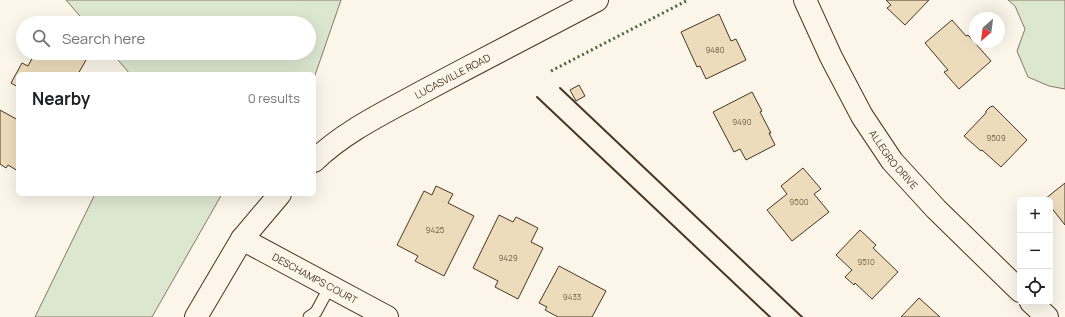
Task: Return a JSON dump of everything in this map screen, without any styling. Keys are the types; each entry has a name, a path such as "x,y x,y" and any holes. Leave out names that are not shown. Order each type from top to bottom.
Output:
{"street":[{"name":"LUCASVILLE ROAD","path":"316,159 323,152 358,127 453,75 597,0"},
{"name":"ALLEGRO DRIVE","path":"805,0 831,57 859,110 892,161 936,209 1017,288"},
{"path":"196,317 242,239 278,196"},
{"name":"DESCHAMPS COURT","path":"242,239 387,317"},
{"path":"1034,305 1047,317"}],"lane":[{"path":"309,317 316,312 330,286"}],"green space":[{"path":"66,0 341,0 316,72 128,72 118,60 316,60 316,16 80,16"},
{"path":"1008,0 1065,0 1065,89 1049,86 1028,77 1017,51 1025,29 1015,6"},
{"path":"94,196 221,196 152,317 35,317"}],"building":[{"path":"886,0 929,0 905,25 887,8 891,5"},
{"path":"719,14 731,41 736,39 746,60 706,79 700,66 697,67 681,32"},
{"path":"952,20 966,36 969,36 969,48 980,48 991,61 959,89 944,72 948,70 925,43"},
{"path":"31,60 86,60 79,72 17,72 22,63 28,66"},
{"path":"16,74 16,86 11,83"},
{"path":"579,85 585,96 576,101 570,90"},
{"path":"752,92 762,111 760,112 771,133 769,133 775,145 746,160 740,149 734,152 713,112"},
{"path":"993,106 1027,140 1001,167 964,136 986,113 986,111"},
{"path":"0,110 16,119 16,170 8,165 6,168 0,164"},
{"path":"803,168 821,189 814,194 829,212 792,241 767,210 787,194 781,186"},
{"path":"1065,183 1065,225 1053,210 1053,197 1048,197"},
{"path":"436,186 453,194 448,203 474,216 444,276 415,261 418,256 397,245 424,191 432,195"},
{"path":"499,215 513,222 516,217 538,228 531,242 543,248 518,299 495,287 498,281 473,268"},
{"path":"860,230 876,245 873,248 898,272 872,299 855,283 854,285 845,277 852,270 836,255"},
{"path":"559,266 606,291 592,317 558,317 545,310 547,307 539,303"},
{"path":"919,298 940,317 901,317"}],"hedge":[{"path":"551,71 688,0"}],"wall":[{"path":"560,88 802,317"},
{"path":"537,97 770,317"}]}
